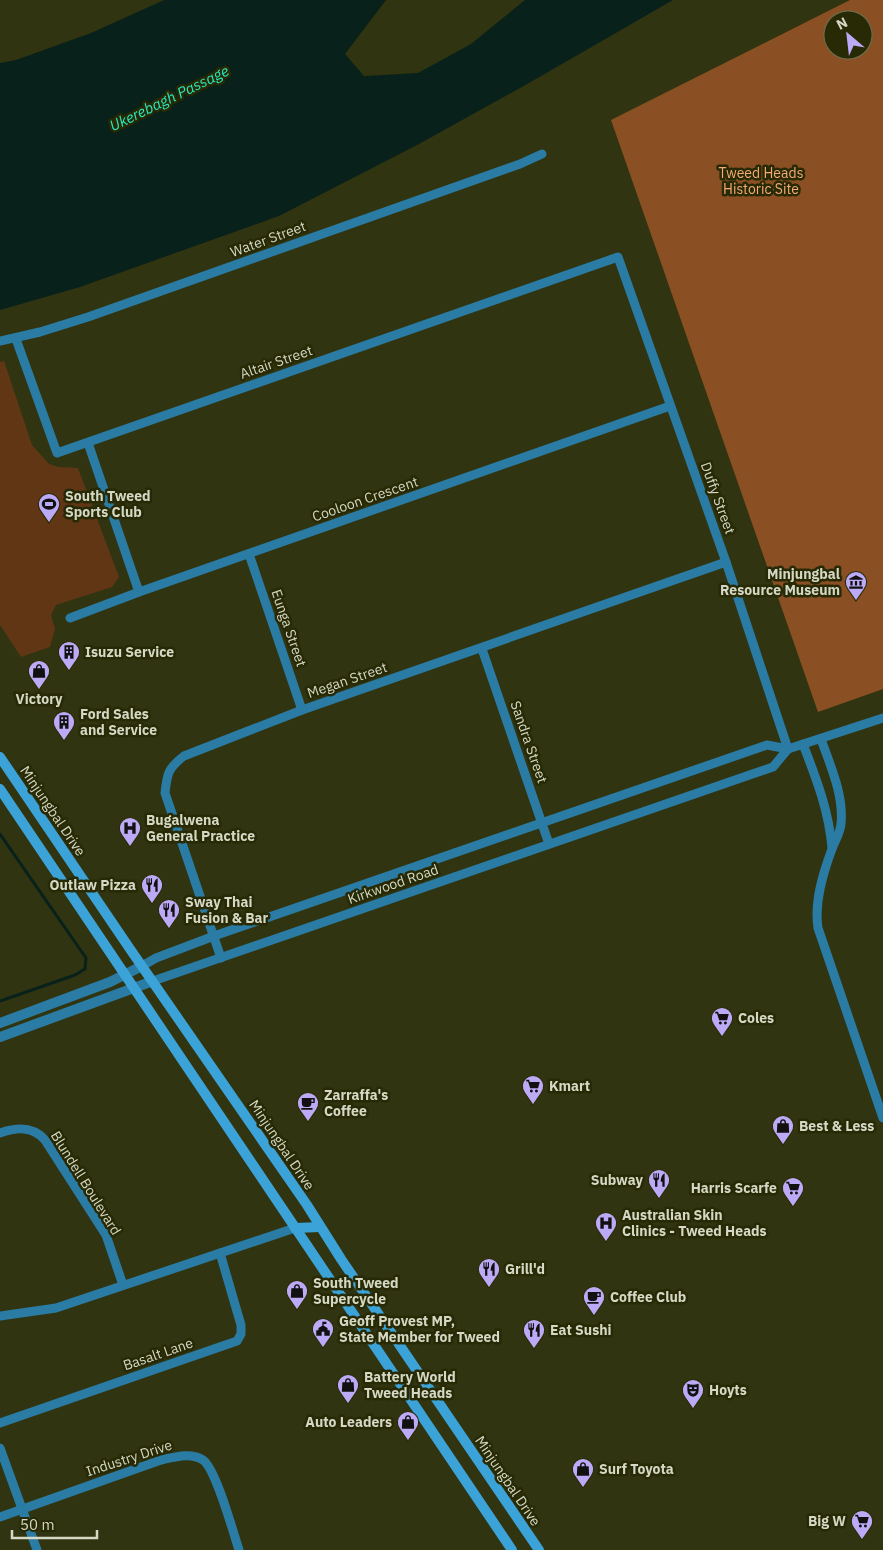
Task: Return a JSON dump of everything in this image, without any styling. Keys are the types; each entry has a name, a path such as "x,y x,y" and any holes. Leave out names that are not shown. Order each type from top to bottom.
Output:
{"main road":[{"name":"Minjungbal Drive","path":"0,757 539,1550"},
{"path":"0,789 512,1550"},
{"path":"295,1228 314,1218"},
{"path":"295,1228 320,1227"}],"street":[{"name":"Water Street","path":"0,341 16,339 88,317 542,154"},
{"name":"Altair Street","path":"16,339 57,453 618,257"},
{"name":"Duffy Street","path":"618,257 726,562 788,749"},
{"name":"Cooloon Crescent","path":"70,618 139,592 670,406"},
{"path":"88,443 139,592"},
{"name":"Eunga Street","path":"249,554 302,710"},
{"name":"Megan Street","path":"221,958 165,794 171,766 184,756 302,710 482,649 726,562"},
{"name":"Sandra Street","path":"482,649 550,844"},
{"name":"Kirkwood Road","path":"0,1023 125,975 156,958 214,936 767,745 788,749 883,718"},
{"path":"821,739 841,805 840,830 832,848 817,906 818,928 883,1118"},
{"path":"803,744 830,826 832,848"},
{"name":"Kirkwood Road","path":"0,1037 153,981 773,767 788,749"},
{"name":"Blundell Boulevard","path":"0,1133 15,1129 33,1130 45,1140 106,1235 123,1285"},
{"path":"0,1316 56,1308 295,1228"},
{"name":"Basalt Lane","path":"0,1423 237,1341 241,1334 240,1325 220,1253"},
{"path":"0,1448 37,1550"},
{"name":"Industry Drive","path":"0,1517 181,1455 203,1460 213,1472 239,1550"}],"shaded area":[{"name":"South Tweed Sports Club","path":"4,361 32,445 49,464 58,467 78,468 119,577 112,587 56,605 51,615 55,629 50,647 21,657 0,625 0,362"}],"green space":[{"name":"Tweed Heads Historic Site","path":"850,0 883,0 883,689 818,712 611,120 823,14 823,60 873,60 873,10 830,10"}],"water":[{"name":"Ukerebagh Passage","path":"164,0 386,0 345,54 364,76 418,73 471,44 525,0 673,0 419,144 279,216 80,287 0,310 0,63 16,60 91,33"}],"waterway":[{"path":"0,834 86,958 85,969 75,975 0,1001"}],"place":[{"name":"South Tweed Sports Club","path":"49,523"},
{"name":"Minjungbal Resource Museum","path":"856,601"},
{"name":"Isuzu Service","path":"69,671"},
{"name":"Victory","path":"39,690"},
{"name":"Ford Sales and Service","path":"64,741"},
{"name":"Bugalwena General Practice","path":"130,847"},
{"name":"Outlaw Pizza","path":"152,904"},
{"name":"Sway Thai Fusion & Bar","path":"169,929"},
{"name":"Coles","path":"722,1037"},
{"name":"Kmart","path":"533,1105"},
{"name":"Zarraffa's Coffee","path":"308,1122"},
{"name":"Best & Less","path":"783,1145"},
{"name":"Subway","path":"659,1199"},
{"name":"Harris Scarfe","path":"793,1207"},
{"name":"Australian Skin Clinics - Tweed Heads","path":"606,1242"},
{"name":"Grill'd","path":"489,1288"},
{"name":"South Tweed Supercycle","path":"297,1310"},
{"name":"Coffee Club","path":"594,1316"},
{"name":"Geoff Provest MP, State Member for Tweed","path":"323,1348"},
{"name":"Eat Sushi","path":"534,1349"},
{"name":"Battery World Tweed Heads","path":"348,1404"},
{"name":"Hoyts","path":"693,1409"},
{"name":"Auto Leaders","path":"408,1441"},
{"name":"Surf Toyota","path":"583,1488"},
{"name":"Big W","path":"862,1540"}]}
